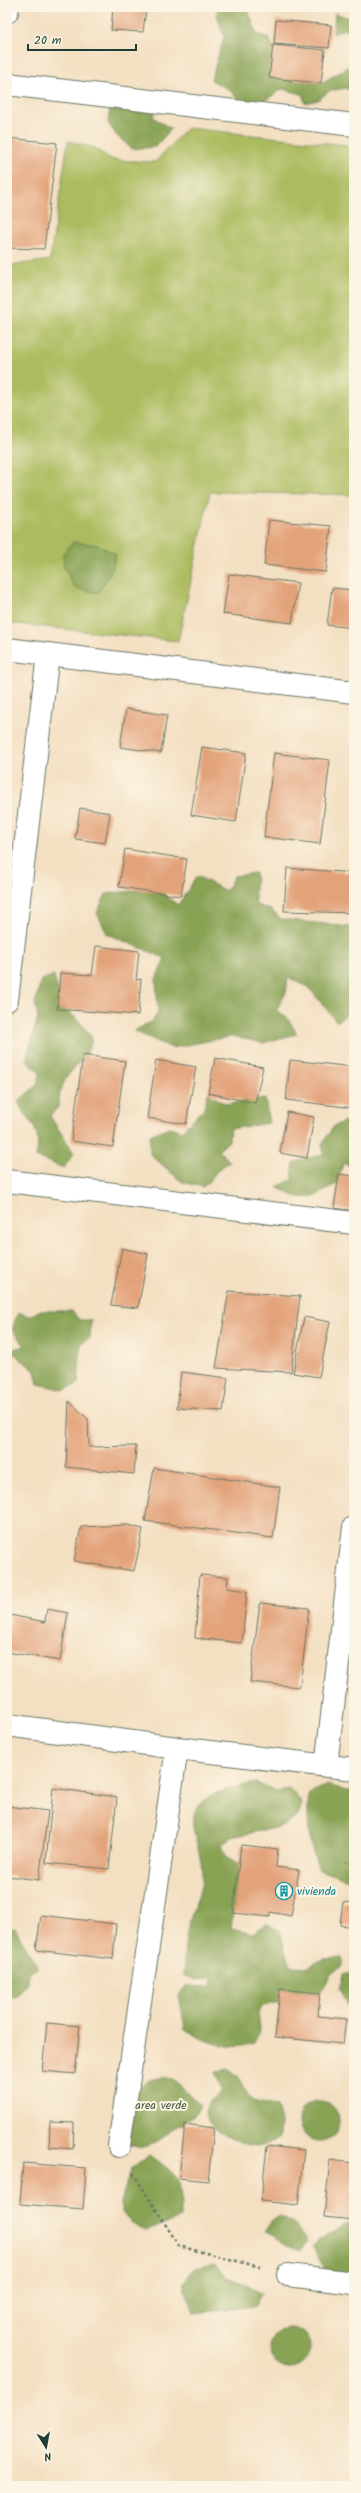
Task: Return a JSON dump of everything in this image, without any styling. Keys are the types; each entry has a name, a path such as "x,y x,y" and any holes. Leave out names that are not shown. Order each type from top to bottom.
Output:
{"street":[{"path":"7,12 8,7"},
{"path":"7,84 354,125"},
{"path":"7,649 354,692"},
{"path":"7,1000 48,654"},
{"path":"7,1181 354,1223"},
{"path":"326,1766 354,1527"},
{"path":"7,1725 177,1748 354,1769"},
{"path":"119,2146 177,1748"},
{"path":"288,2274 354,2283"}],"path":[{"path":"119,2146 142,2190 179,2246 288,2274"}],"green space":[{"path":"218,7 247,7 257,34 269,38 273,48 269,78 321,83 352,65 354,59 354,93 346,88 329,91 318,100 305,103 302,94 282,89 260,104 243,104 228,89 211,80 224,37 217,15"},
{"path":"335,13 349,18 354,23 354,36 344,29 333,34"},
{"path":"161,97 153,117 171,129 155,147 132,149 116,135 108,123 110,105"},
{"path":"187,128 354,146 354,495 210,492 178,641 7,623 7,266 50,260 68,141 92,147 113,160 155,162"},
{"path":"73,542 98,545 116,554 112,571 98,593 75,588 64,568 63,553"},
{"path":"255,873 256,905 271,910 281,919 350,927 354,925 354,979 347,982 354,985 354,1008 337,1022 309,988 288,977 286,993 276,1010 287,1017 297,1034 262,1043 233,1036 172,1048 134,1031 152,1021 158,1013 156,979 165,958 107,934 97,913 106,894 139,890 162,893 178,905 197,876 226,891 234,876"},
{"path":"54,976 62,1006 80,1022 92,1038 90,1047 85,1055 68,1075 63,1084 59,1106 50,1116 74,1153 64,1168 36,1157 38,1140 36,1133 18,1102 37,1085 40,1073 26,1060 38,1017 35,1004 41,980"},
{"path":"208,1093 226,1104 265,1098 269,1123 230,1129 229,1141 219,1150 230,1162 221,1168 203,1187 182,1182 150,1154 150,1135 169,1127 182,1131 204,1108"},
{"path":"354,1117 354,1167 343,1163 338,1183 321,1193 308,1197 294,1196 277,1187 292,1180 294,1163 307,1158 324,1155 322,1144 334,1126"},
{"path":"39,1311 72,1311 79,1320 91,1320 90,1338 81,1343 78,1384 64,1390 38,1384 35,1371 10,1350 25,1346 12,1330 18,1312 30,1316"},
{"path":"256,1783 277,1791 290,1789 302,1803 298,1816 284,1826 231,1837 222,1844 227,1857 239,1864 231,1928 253,1933 267,1924 280,1930 286,1955 292,1966 308,1967 324,1959 343,1958 343,1966 332,1973 320,1993 280,1989 279,2002 263,2006 258,2012 260,2029 254,2043 245,2046 227,2046 210,2042 185,2029 179,1994 186,1986 211,1987 212,1977 196,1980 183,1975 188,1927 202,1880 201,1862 194,1832 193,1819 196,1809 212,1796 223,1791"},
{"path":"328,1785 346,1791 354,1791 354,1857 340,1858 354,1860 354,1882 319,1870 313,1851 308,1823 309,1793"},
{"path":"15,1928 38,1968 28,1973 27,1984 16,1997 7,1996 7,1930"},
{"path":"343,1974 354,1974 354,2019 340,1987"},
{"path":"228,2068 237,2075 251,2100 277,2107 281,2122 280,2138 260,2146 245,2144 219,2131 207,2119 205,2113 207,2105 222,2090 215,2072"},
{"name":"area verde","path":"162,2077 173,2079 200,2105 193,2117 172,2129 157,2142 143,2147 128,2144 137,2090 149,2080"},
{"path":"315,2101 323,2101 330,2104 336,2110 339,2121 336,2132 330,2138 323,2141 315,2141 308,2138 302,2132 299,2125 299,2117 302,2110 308,2104"},
{"path":"150,2155 169,2169 178,2181 181,2195 181,2218 146,2230 132,2224 122,2213 122,2199 130,2170"},
{"path":"279,2217 294,2224 307,2241 301,2251 284,2245 275,2235 265,2231 272,2220"},
{"path":"354,2220 354,2282 325,2270 313,2247 319,2240"},
{"path":"215,2264 226,2277 263,2292 255,2306 194,2313 183,2284 194,2268"},
{"path":"286,2328 294,2328 301,2331 307,2337 310,2348 307,2359 301,2365 294,2368 286,2368 279,2365 273,2359 270,2352 270,2344 273,2337 279,2331"}],"building":[{"path":"113,7 146,8 143,32 111,30"},
{"path":"276,20 331,25 329,48 274,44"},
{"path":"273,45 325,50 321,83 269,78"},
{"path":"7,138 57,143 44,249 7,248"},
{"path":"269,520 331,526 326,572 264,565"},
{"path":"229,574 298,583 292,623 223,614"},
{"path":"332,588 354,590 354,628 327,625"},
{"path":"126,709 167,715 161,753 120,747"},
{"path":"202,747 246,753 236,822 191,815"},
{"path":"274,753 330,760 320,844 264,837"},
{"path":"80,808 110,813 105,843 75,839"},
{"path":"125,849 187,859 181,896 119,887"},
{"path":"287,868 354,873 354,913 284,911"},
{"path":"96,946 139,951 136,980 141,979 138,1015 57,1009 60,973 92,975"},
{"path":"83,1055 125,1061 113,1147 71,1141"},
{"path":"215,1058 263,1067 255,1103 208,1093"},
{"path":"156,1060 196,1067 186,1124 147,1118"},
{"path":"290,1060 354,1067 354,1108 286,1100"},
{"path":"287,1112 314,1117 307,1158 280,1153"},
{"path":"339,1174 354,1176 354,1211 334,1208"},
{"path":"122,1248 148,1254 138,1308 111,1305"},
{"path":"229,1291 300,1296 291,1372 216,1368"},
{"path":"304,1317 330,1322 319,1377 293,1373"},
{"path":"181,1372 228,1378 223,1411 177,1408"},
{"path":"69,1401 88,1419 89,1447 136,1446 134,1474 66,1467"},
{"path":"154,1468 280,1487 273,1538 145,1521"},
{"path":"128,1525 143,1529 134,1571 74,1561 81,1527"},
{"path":"200,1575 228,1577 227,1588 247,1591 242,1643 195,1638"},
{"path":"260,1603 309,1608 300,1687 250,1682"},
{"path":"47,1609 68,1613 60,1661 7,1652 10,1615 45,1622"},
{"path":"53,1788 117,1797 109,1869 46,1863"},
{"path":"7,1806 48,1811 39,1880 7,1876"},
{"path":"241,1845 278,1849 276,1867 299,1870 291,1916 270,1912 270,1917 233,1913"},
{"name":"vivienda","path":"343,1902 354,1903 354,1927 340,1925"},
{"path":"41,1915 116,1924 113,1959 36,1950"},
{"path":"353,1943 354,1964 351,1964"},
{"path":"280,1989 320,1993 318,2016 346,2019 343,2044 275,2037"},
{"path":"47,2023 80,2026 75,2074 42,2071"},
{"path":"50,2122 74,2123 73,2149 49,2147"},
{"path":"185,2124 214,2128 208,2181 179,2178"},
{"path":"267,2146 304,2150 298,2205 261,2201"},
{"path":"330,2160 354,2163 354,2220 324,2217"},
{"path":"23,2163 86,2168 83,2209 20,2204"}],"place":[{"name":"vivienda","path":"284,1891"}]}
